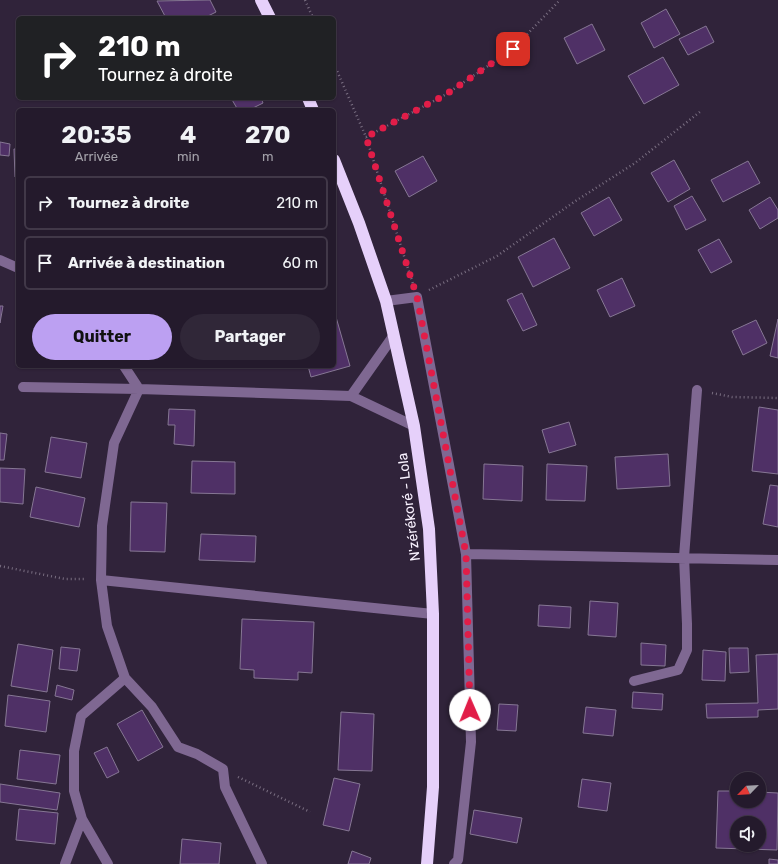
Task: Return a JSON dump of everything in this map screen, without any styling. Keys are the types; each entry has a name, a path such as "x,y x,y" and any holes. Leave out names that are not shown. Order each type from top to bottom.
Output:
{"highway":[{"path":"261,0 269,16"},
{"name":"N'zérékoré - Lola","path":"336,165 359,223 386,301 414,426 429,529 434,614 433,787 427,864"}],"street":[{"path":"0,260 16,267"},
{"path":"386,301 417,297 466,554 471,742 458,860 454,864"},
{"path":"351,396 394,335"},
{"path":"125,368 139,389"},
{"path":"23,387 351,396 414,426"},
{"path":"139,389 114,443 102,526 101,580 107,626 125,678 152,707 178,747 197,754 223,769 225,787 262,864"},
{"path":"634,681 678,670 687,650 688,624 684,557 697,390"},
{"path":"466,554 778,560"},
{"path":"101,580 434,614"},
{"path":"108,864 82,819 74,791 74,752 81,716 125,678"},
{"path":"65,864 82,819"}],"path":[{"path":"305,0 312,16"},
{"path":"366,137 445,95 513,49 560,0"},
{"path":"336,69 366,137 417,297 497,256 574,202 635,162 701,112"},
{"path":"697,390 732,397 778,398"},
{"path":"0,566 65,579 101,580"},
{"path":"223,769 310,812"}],"building":[{"path":"210,0 216,12 208,16 165,16 157,1"},
{"path":"666,9 680,34 654,48 641,23"},
{"path":"592,24 605,50 577,64 564,38"},
{"path":"706,26 714,42 688,55 679,39"},
{"path":"663,57 679,85 644,104 628,76"},
{"path":"232,100 262,100 263,103 253,108 237,108"},
{"path":"0,142 10,144 9,156 0,155"},
{"path":"14,149 16,149 16,177"},
{"path":"423,156 437,181 409,197 395,171"},
{"path":"674,160 690,189 668,202 651,173"},
{"path":"748,161 760,183 723,202 711,180"},
{"path":"692,196 706,220 686,230 674,206"},
{"path":"609,197 622,220 594,236 581,213"},
{"path":"770,197 778,210 778,218 760,229 749,210"},
{"path":"554,238 570,268 533,287 518,257"},
{"path":"719,239 732,262 711,273 698,250"},
{"path":"622,278 635,306 610,317 597,290"},
{"path":"522,293 537,325 523,331 507,300"},
{"path":"0,306 3,306 0,323"},
{"path":"336,317 350,366 311,377 309,368 336,368"},
{"path":"778,319 778,358 770,356"},
{"path":"756,320 767,343 743,355 732,331"},
{"path":"759,407 778,410 778,474 752,471"},
{"path":"169,409 195,410 194,446 174,444 175,425 168,425"},
{"path":"569,422 576,445 549,453 542,430"},
{"path":"0,433 7,434 4,460 0,460"},
{"path":"51,437 87,443 81,478 45,472"},
{"path":"668,454 670,486 617,489 615,457"},
{"path":"192,461 235,462 235,494 191,493"},
{"path":"484,464 523,466 522,501 483,499"},
{"path":"547,464 587,466 585,501 546,500"},
{"path":"0,468 25,469 23,504 0,502"},
{"path":"770,485 778,486 778,527 763,524"},
{"path":"36,487 85,498 79,527 30,517"},
{"path":"131,502 167,503 165,552 130,551"},
{"path":"201,534 256,536 255,562 199,560"},
{"path":"590,601 618,603 616,637 588,635"},
{"path":"539,605 571,607 570,628 538,626"},
{"path":"242,619 314,622 312,673 298,672 298,680 254,678 254,670 240,669"},
{"path":"641,643 666,645 665,666 641,665"},
{"path":"18,644 53,650 47,692 11,686"},
{"path":"61,647 80,649 77,671 59,669"},
{"path":"729,648 748,648 749,672 730,673"},
{"path":"703,650 726,652 725,681 702,680"},
{"path":"778,654 778,709 758,710 758,717 707,718 706,704 758,703 756,655"},
{"path":"57,685 74,690 72,700 55,696"},
{"path":"633,692 663,694 662,710 632,708"},
{"path":"8,695 50,701 46,732 5,726"},
{"path":"499,704 518,705 516,731 497,730"},
{"path":"586,707 616,710 613,736 583,733"},
{"path":"142,710 163,747 138,761 117,724"},
{"path":"341,712 374,714 372,771 338,770"},
{"path":"107,747 119,772 107,778 94,753"},
{"path":"20,750 60,755 56,784 17,779"},
{"path":"334,778 360,784 349,831 323,825"},
{"path":"582,779 611,783 607,811 578,807"},
{"path":"0,784 60,793 57,810 0,802"},
{"path":"718,791 730,791 730,808 766,808 766,792 778,793 777,850 766,850 766,816 730,816 730,848 716,848"},
{"path":"19,809 58,813 55,844 16,840"},
{"path":"474,810 522,818 517,843 470,834"},
{"path":"182,839 221,843 219,864 180,864"},
{"path":"352,851 371,858 369,864 348,864"},
{"path":"769,859 778,860 778,864 769,864"}],"route":[{"path":"470,710 466,554 417,297 366,137 445,95 513,49"}]}
